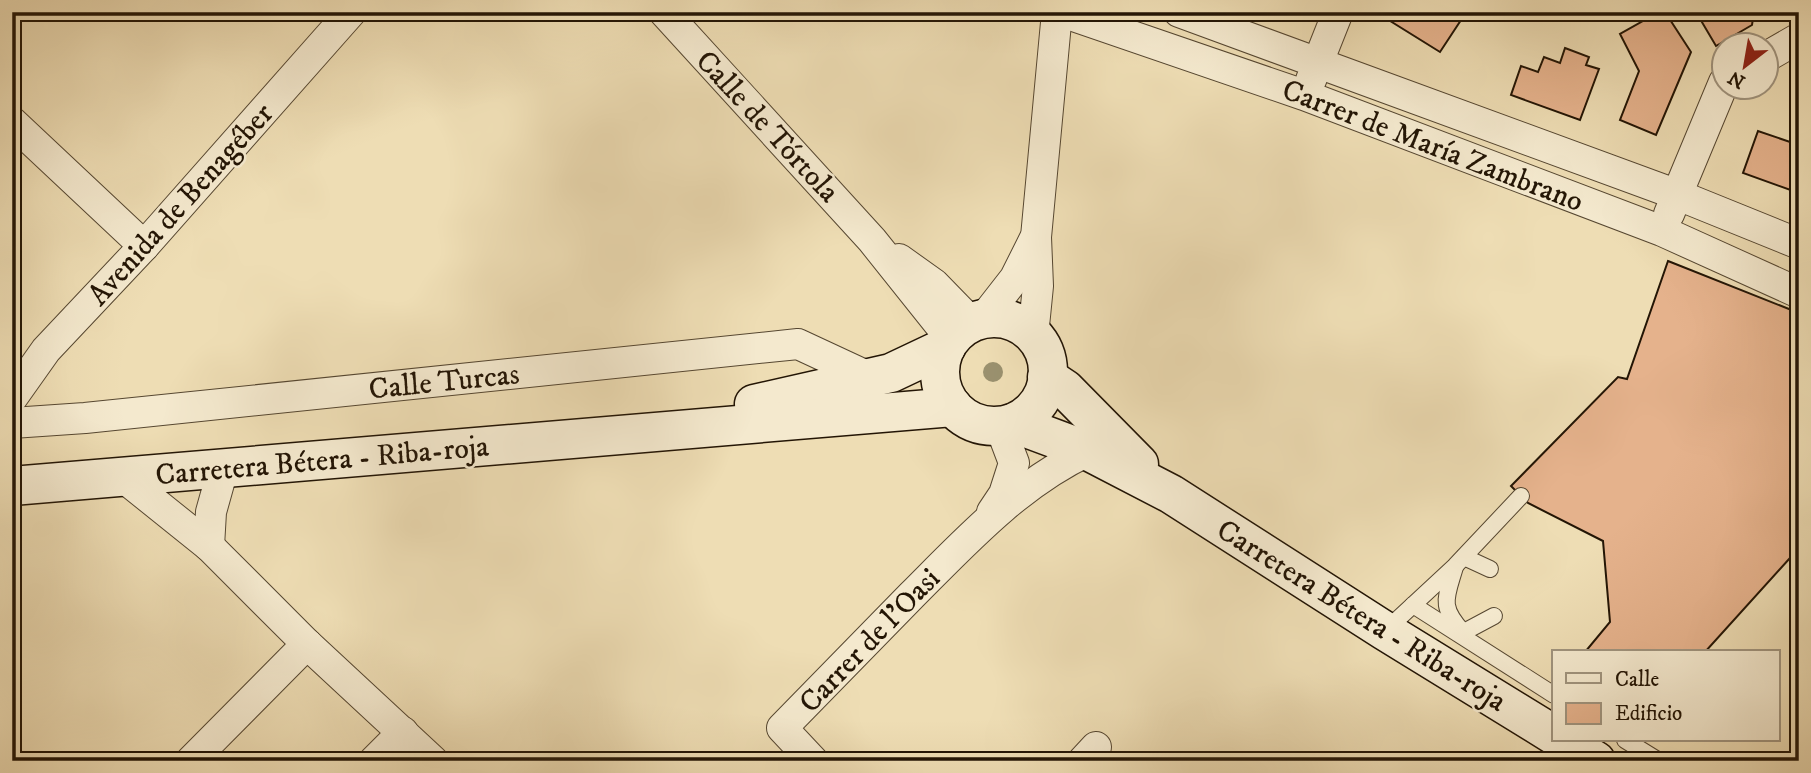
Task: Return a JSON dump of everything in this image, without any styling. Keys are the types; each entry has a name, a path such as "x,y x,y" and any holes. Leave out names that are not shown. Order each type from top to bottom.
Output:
{"main road":[{"path":"997,318 1023,327 1033,336 1045,355 1047,377 1044,392 1026,416 1006,424 983,425 966,418 953,407 944,394 940,363 963,332 997,318"},
{"name":"Carretera Bétera - Riba-roja","path":"632,433 891,373 963,332"},
{"name":"Carretera Bétera - Riba-roja","path":"1047,377 1065,389 1171,494"},
{"name":"Carretera Bétera - Riba-roja","path":"12,486 953,407"},
{"name":"Carretera Bétera - Riba-roja","path":"1006,424 1088,452 1171,494 1552,734"},
{"path":"1565,742 1596,761"}],"street":[{"name":"Avenida de Benagéber","path":"12,398 46,350 145,246 351,12"},
{"name":"Calle de Tórtola","path":"664,12 872,240 934,284 963,332"},
{"path":"1033,336 1038,286 1036,237 1057,12"},
{"name":"Carrer de María Zambrano","path":"1062,12 1304,94 1662,231 1799,293"},
{"name":"Carrer de María Zambrano","path":"1179,12 1678,195 1799,244"},
{"path":"1304,94 1338,12"},
{"path":"1780,49 1799,38"},
{"path":"1662,231 1716,102"},
{"path":"12,122 145,246"},
{"path":"963,332 1015,278 1036,237"},
{"name":"Calle Turcas","path":"12,423 85,418 798,344 869,377"},
{"name":"Carrer de l'Oasi","path":"987,519 1004,494 1014,463 1006,424"},
{"name":"Carrer de l'Oasi","path":"813,761 782,728 987,519 1067,461 1088,452"},
{"path":"209,546 211,512 223,469"},
{"path":"123,477 209,546 307,644 433,761"},
{"path":"191,761 307,644"},
{"path":"374,761 403,732"}],"lane":[{"path":"1385,631 1459,562 1521,496"},
{"path":"1459,562 1490,569"},
{"path":"1459,562 1446,601 1450,617 1477,647"},
{"path":"1413,605 1552,694"},
{"path":"1464,632 1494,616"},
{"path":"1628,742 1658,761"}],"building":[{"path":"1392,12 1456,12 1463,17 1440,52 1387,19"},
{"path":"1659,12 1665,12 1691,52 1656,135 1620,120 1639,71 1620,34"},
{"path":"1696,12 1754,12 1752,25 1740,32 1710,32 1710,36"},
{"path":"1565,48 1589,57 1586,65 1599,69 1580,120 1511,95 1521,66 1538,72 1544,57 1560,63"},
{"path":"1798,120 1799,193 1743,173 1758,131 1790,142"},
{"path":"1668,261 1799,313 1799,548 1707,650 1587,650 1610,622 1603,541 1528,503 1511,486 1618,377 1627,379"}]}
